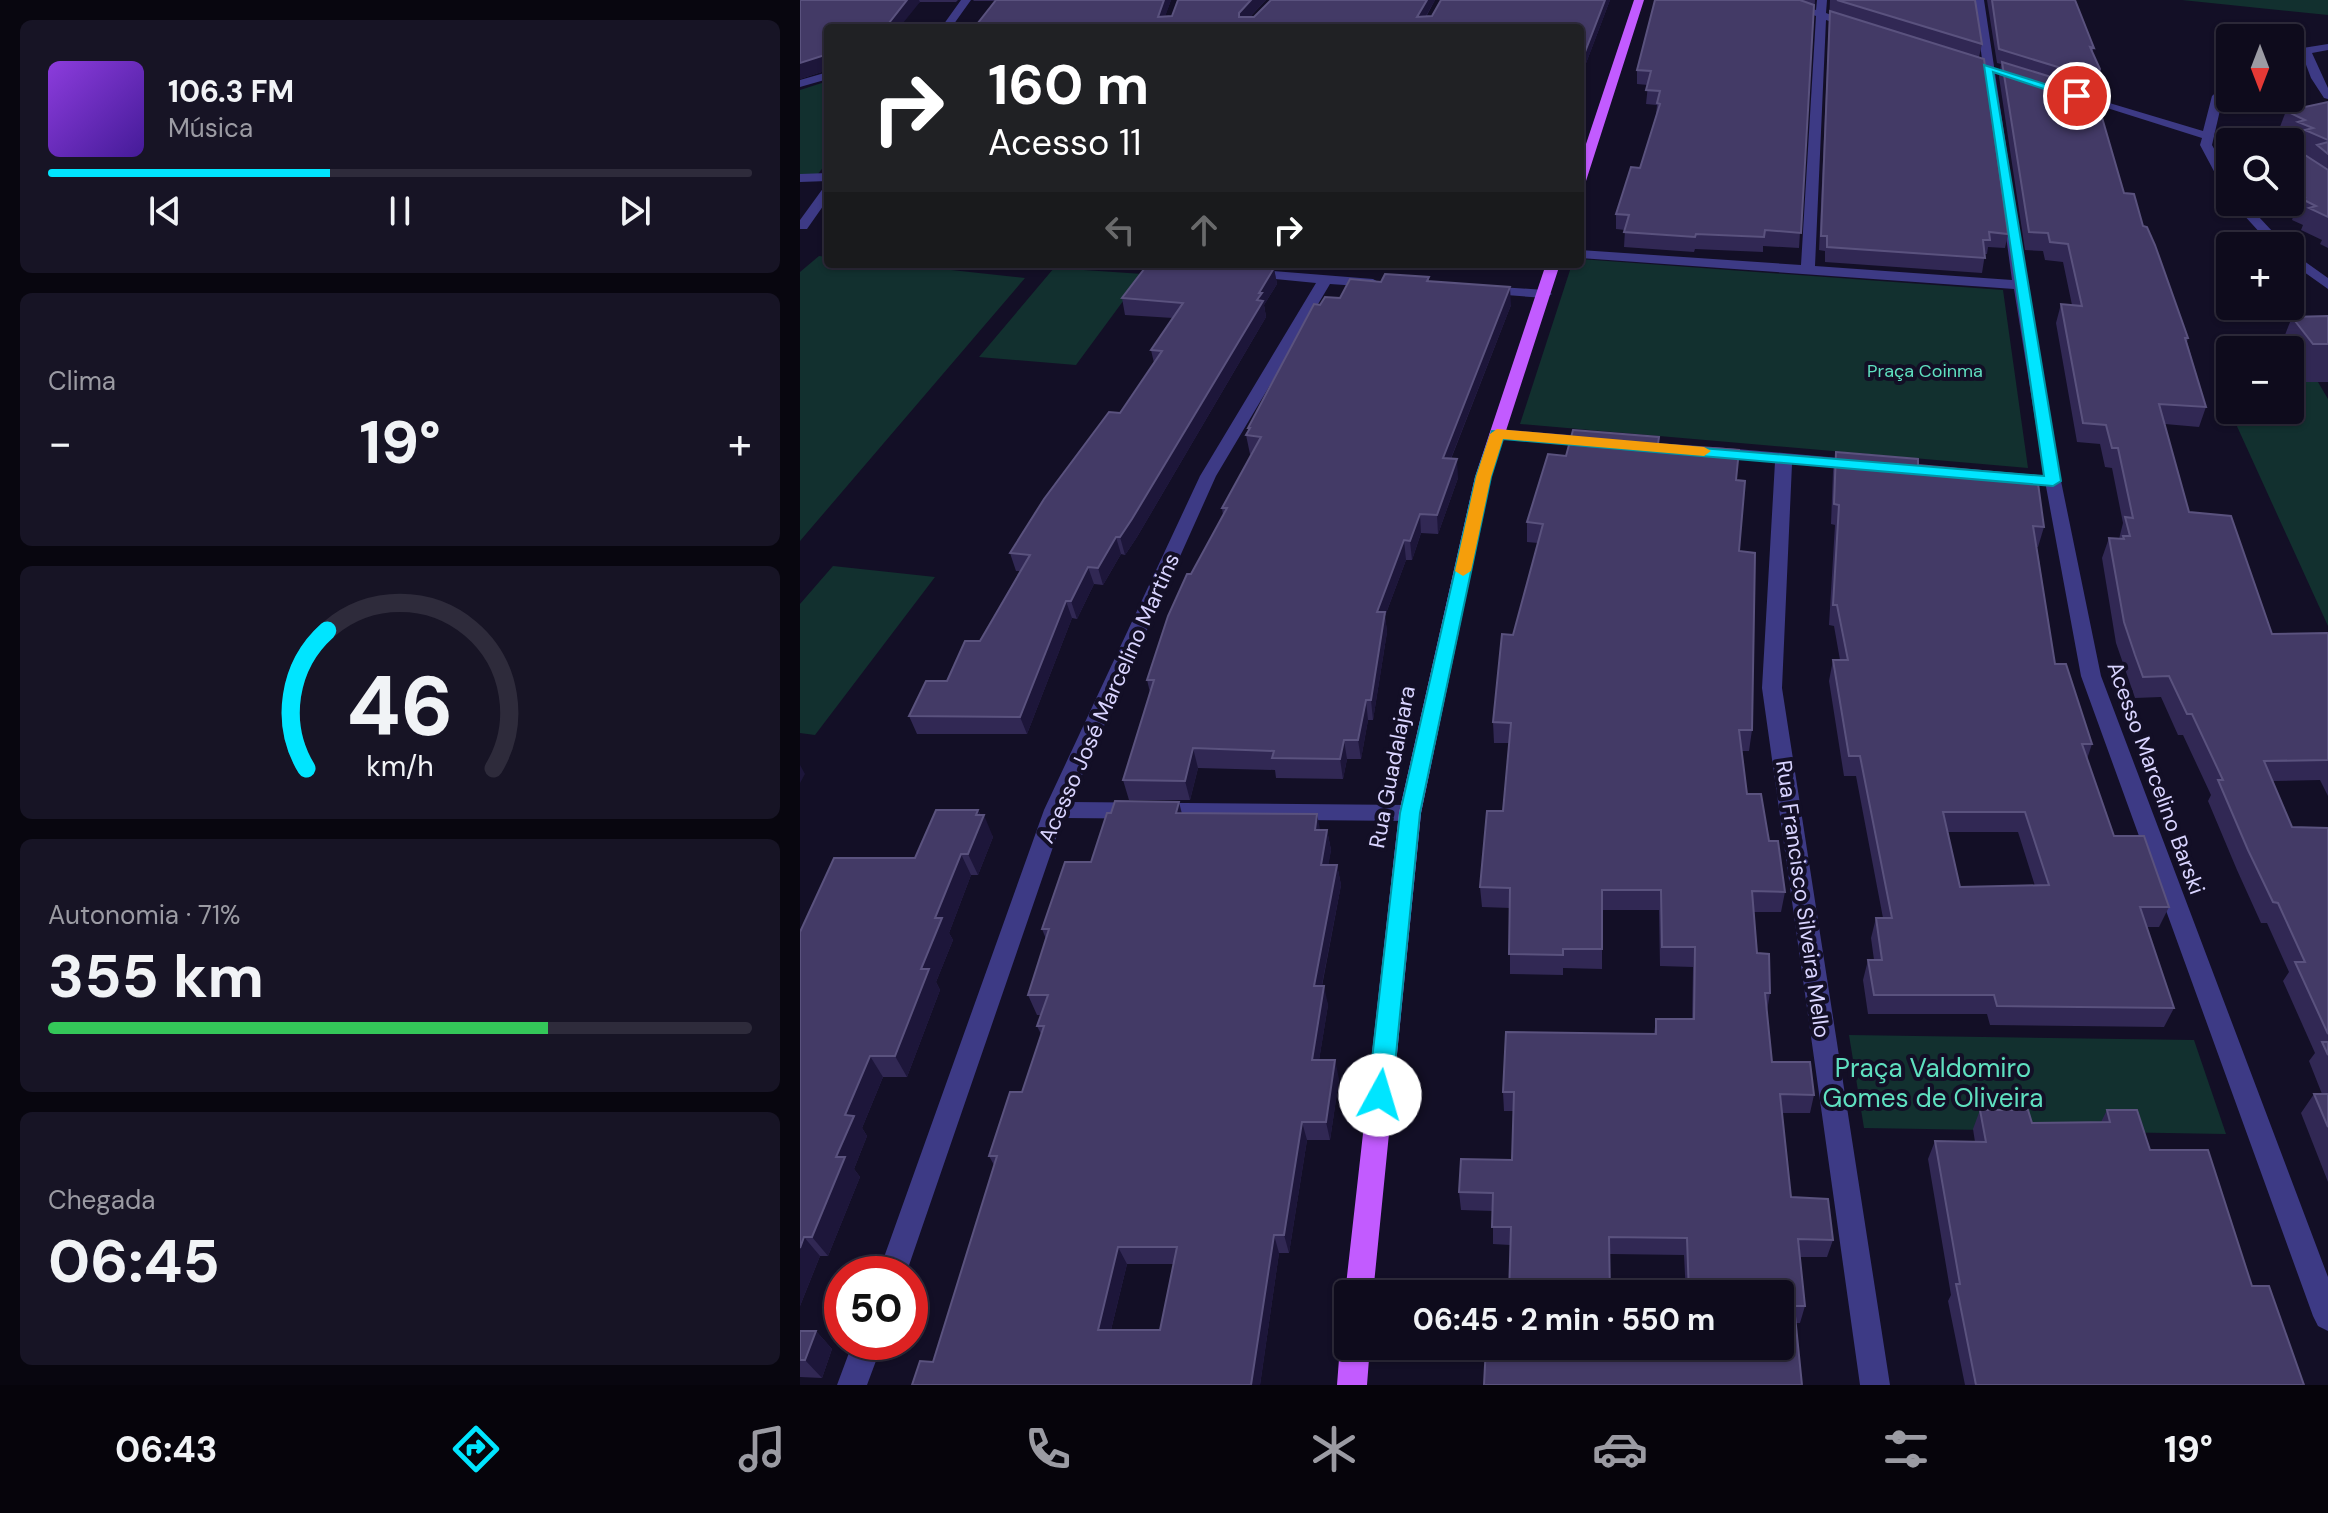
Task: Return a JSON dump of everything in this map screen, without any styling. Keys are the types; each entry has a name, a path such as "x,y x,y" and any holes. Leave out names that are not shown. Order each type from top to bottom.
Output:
{"main road":[{"path":"1584,169 1639,0"},
{"name":"Rua Guadalajara","path":"1360,1280 1410,813 1483,477 1552,268"},
{"path":"1352,1385 1354,1360"}],"street":[{"path":"949,24 966,0"},
{"path":"1776,0 1867,29"},
{"path":"1808,270 1822,0"},
{"name":"Acesso Marcelino Barski","path":"1979,0 2045,481 2091,676 2328,1316"},
{"path":"2328,47 2306,50 2316,78 2328,96"},
{"path":"800,84 824,76"},
{"path":"2062,92 2206,136"},
{"path":"2216,103 2206,136 2216,166"},
{"path":"800,178 824,177"},
{"path":"802,226 824,196"},
{"path":"2251,216 2266,232"},
{"path":"1584,254 2020,285"},
{"path":"2304,266 2326,282"},
{"path":"1240,272 1388,284"},
{"name":"Acesso José Marcelino Martins","path":"898,1256 1055,810 1208,476 1325,280"},
{"path":"1466,289 1545,294"},
{"path":"1497,434 1609,443"},
{"path":"1704,451 1879,466"},
{"name":"Rua Francisco Silveira Mello","path":"1784,458 1772,688 1875,1385"},
{"path":"1055,810 1410,813"},
{"path":"852,1385 861,1360"}],"green space":[{"path":"2182,0 2328,0 2328,15"},
{"path":"824,82 824,166 818,174 800,175 800,90"},
{"path":"819,256 824,257 824,268 933,268 1025,278 800,541 800,272"},
{"name":"Praça Coinma","path":"1584,259 2003,290 2028,468 1520,424 1571,268 1584,268"},
{"path":"1054,268 1143,274 1076,365 979,357"},
{"path":"2304,377 2315,377 2328,399 2328,626 2236,424 2304,424"},
{"path":"833,566 935,577 815,735 800,733 800,604"},
{"name":"Praça Valdomiro Gomes de Oliveira","path":"1849,1035 2194,1040 2226,1134 1864,1128"}],"building":[{"path":"800,0 907,0 888,24 824,24 824,55 800,63"},
{"path":"996,0 1164,0 1158,17 1172,16 1178,0 1251,0 1239,17 1254,17 1271,0 1427,0 1417,17 1432,16 1441,0 1605,0 1584,55 1584,24 977,24"},
{"path":"1655,0 1800,0 1814,5 1801,233 1765,230 1764,237 1696,234 1695,237 1624,232 1629,215 1616,214 1631,167 1640,168 1660,104 1657,103 1660,91 1646,90 1651,71 1637,70"},
{"path":"1837,0 1975,0 1982,44"},
{"path":"1992,0 2075,0 2100,69 2097,79 1999,49"},
{"path":"1830,11 1984,59 2008,234 1989,232 1990,240 1983,240 1985,258 1827,247 1827,236 1821,236"},
{"path":"2002,62 2094,90 2124,193 2134,194 2143,226 2147,227 2155,245 2188,338 2185,338 2206,407 2159,404 2189,512 2231,516 2272,634 2328,633 2328,760 2264,761 2292,827 2328,828 2328,1034 2295,962 2305,962 2278,903 2273,902 2248,850 2218,780 2223,780 2192,714 2187,714 2169,676 2143,677 2135,655 2124,622 2109,538 2124,539 2123,536 2130,536 2125,517 2133,518 2118,448 2112,448 2106,425 2083,423 2061,304 2082,306 2068,244 2050,242 2048,233 2029,232"},
{"path":"2328,102 2328,140 2305,130 2313,128 2298,122 2305,120 2288,112 2304,112 2304,107"},
{"path":"2328,142 2328,154 2317,145"},
{"path":"2304,148 2305,155 2328,170 2328,217 2309,208 2316,206 2304,200"},
{"path":"1145,268 1274,268 1259,293 1262,293 1257,300 1263,301 1132,519 1120,537 1116,537 1098,568 1088,567 1071,601 1066,601 1020,717 909,716 926,681 947,681 965,641 980,641 1030,555 1010,553 1044,499 1109,412 1120,413 1162,351 1151,350 1183,303 1122,298"},
{"path":"1385,274 1429,277 1427,281 1510,287 1443,458 1457,459 1437,515 1420,514 1410,541 1404,540 1377,612 1385,612 1371,700 1366,700 1358,740 1344,740 1340,759 1272,758 1274,751 1193,748 1185,781 1123,780 1154,680 1147,680 1168,616 1187,574 1191,574 1227,508 1222,508 1261,437 1246,435 1248,428 1314,304 1320,305 1325,297 1340,298 1350,279 1381,282"},
{"path":"2328,316 2328,344 2313,344 2294,320 2304,320 2304,317"},
{"path":"1573,430 1659,437 1658,444 1739,450 1736,480 1745,481 1739,551 1755,553 1752,730 1739,730 1747,794 1761,794 1769,841 1778,841 1785,892 1752,891 1757,953 1769,954 1770,993 1765,993 1772,1062 1810,1062 1814,1095 1780,1094 1791,1197 1828,1199 1833,1240 1798,1239 1805,1306 1794,1306 1794,1280 1688,1280 1687,1238 1609,1237 1610,1280 1509,1280 1511,1227 1492,1227 1493,1193 1459,1192 1461,1159 1512,1160 1514,1092 1503,1092 1506,1032 1656,1034 1656,1019 1694,1019 1695,947 1662,947 1661,890 1602,890 1602,949 1563,949 1563,955 1509,954 1510,888 1480,887 1487,811 1503,811 1511,723 1493,722 1502,634 1513,635 1543,524 1527,522 1548,454 1566,456"},
{"path":"1836,452 1918,459 1918,465 2037,476 2044,527 2033,526 2055,664 2066,664 2092,744 2082,744 2114,836 2144,836 2169,907 2140,907 2174,1008 1997,1006 1994,995 1874,995 1868,960 1882,960 1876,918 1892,918 1860,756 1849,756 1833,660 1848,660 1837,605 1833,605 1839,505 1834,504","holes":["1943,812 2025,812 2049,885 1960,887"]},
{"path":"1115,801 1179,802 1176,813 1317,814 1315,830 1327,830 1321,865 1337,865 1314,986 1324,986 1312,1060 1335,1060 1326,1122 1302,1122 1284,1235 1274,1235 1251,1385 912,1385 920,1361 933,1362 997,1156 989,1156 1010,1092 1022,1092 1044,1026 1037,1026 1048,995 1028,995 1049,929 1042,929 1065,862 1091,862 1107,813 1111,813","holes":["1118,1247 1177,1247 1160,1330 1098,1330"]},
{"path":"936,810 978,810 976,815 984,815 968,854 961,854 935,918 942,918 921,969 929,969 895,1056 870,1056 845,1115 854,1116 836,1157 845,1157 812,1237 804,1237 800,1248 800,932 834,858 915,858"},
{"path":"2314,1094 2328,1094 2328,1127"},
{"path":"1980,1110 2028,1110 2032,1123 2110,1122 2107,1110 2137,1110 2150,1150 2208,1150 2252,1286 2269,1286 2304,1385 1976,1385 1956,1284 1960,1284 1935,1141 1986,1142"},
{"path":"1794,1306 1802,1385 1484,1385 1485,1360 1794,1360"},
{"path":"800,1331 816,1331 805,1360 800,1360"}],"slow traffic":[{"path":"1463,571 1483,477 1497,434 1704,451"}],"route":[{"path":"1380,1095 1410,813 1483,477 1497,434 2053,481 1987,67 2077,96"}]}
